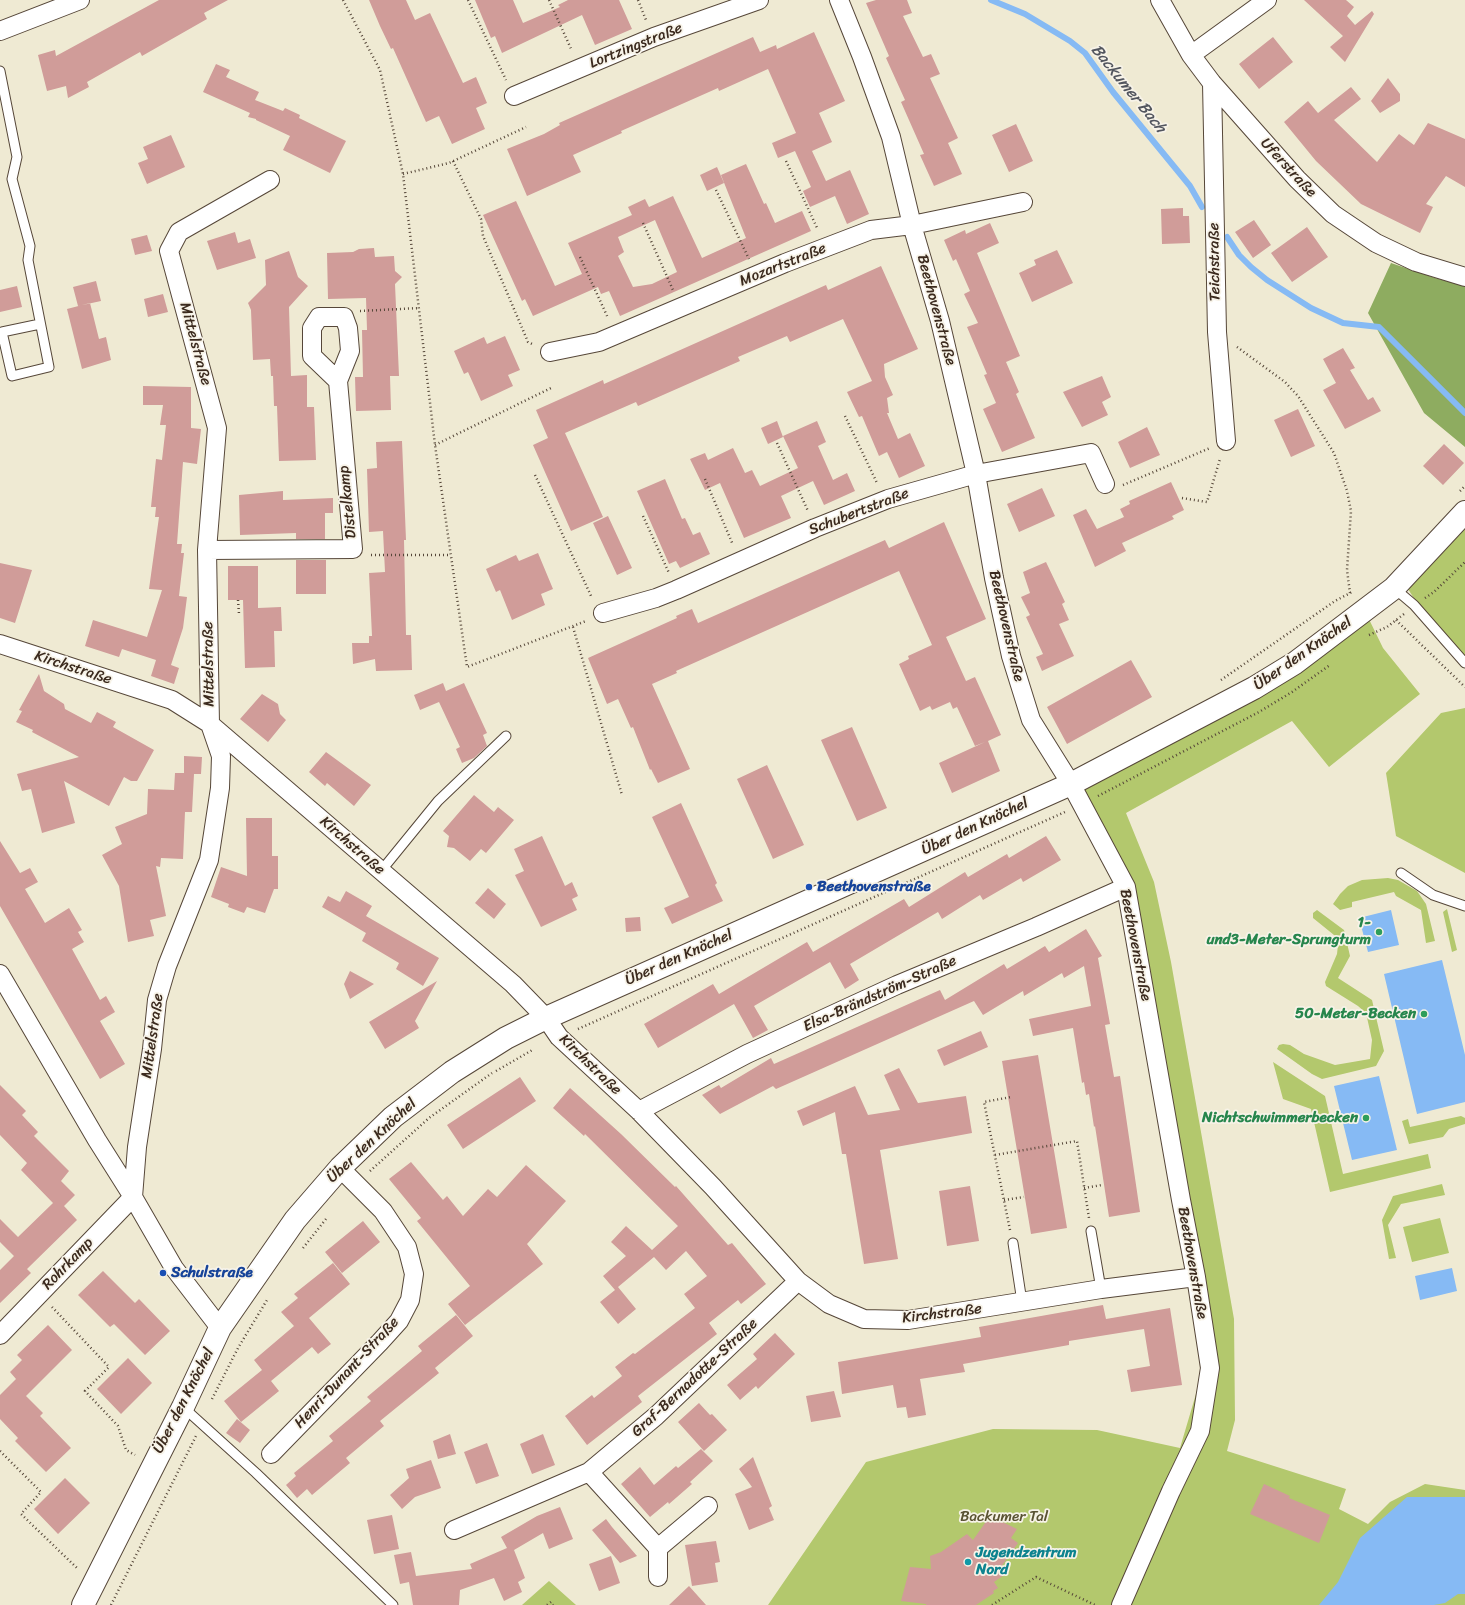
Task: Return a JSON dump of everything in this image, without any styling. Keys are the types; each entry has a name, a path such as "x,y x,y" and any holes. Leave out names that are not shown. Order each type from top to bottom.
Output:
{"main road":[{"name":"Über den Knöchel","path":"83,1605 183,1407 220,1328 285,1232 340,1168 393,1117 452,1072 506,1038 546,1018 1071,784 1254,688 1295,663 1394,588 1461,504"}],"street":[{"path":"0,31 80,0"},
{"name":"Lortzingstraße","path":"514,96 654,37 759,0"},
{"name":"Beethovenstraße","path":"839,0 862,57 891,137 912,225 940,321 976,474 994,578 1011,656 1031,720 1071,784 1126,887 1196,1277 1210,1368 1200,1431 1171,1491 1121,1605"},
{"name":"Uferstraße","path":"1160,0 1191,55 1212,83 1297,179 1333,214 1376,243 1416,262 1465,277"},
{"path":"1191,55 1267,0"},
{"name":"Teichstraße","path":"1212,83 1216,332 1226,441"},
{"name":"Mittelstraße","path":"133,1196 137,1147 152,1049 157,1000 167,966 209,860 220,788 221,756 210,724 207,550 218,428 169,251 178,232 270,180"},
{"name":"Mozartstraße","path":"550,352 600,342 757,275 870,230 912,225 1023,202"},
{"path":"338,381 312,356 312,328 319,317 344,317"},
{"name":"Distelkamp","path":"207,550 353,549 338,381 350,351 348,328 344,317"},
{"name":"Schubertstraße","path":"603,613 656,598 676,590 815,528 884,500 976,474 1091,453 1105,484"},
{"name":"Kirchstraße","path":"0,644 172,700 210,724 513,984 546,1018 559,1038 639,1111 713,1187 798,1281 829,1304 864,1319 908,1320 1101,1289 1196,1277"},
{"name":"Elsa-Brändström-Straße","path":"639,1111 747,1054 897,985 1036,927 1126,887"},
{"path":"0,974 97,1140 133,1196 174,1268 220,1328"},
{"name":"Henri-Dunant-Straße","path":"271,1454 399,1321 410,1300 414,1274 407,1247 383,1211 340,1168"},
{"name":"Rohrkamp","path":"1,1331 40,1294 133,1196"},
{"name":"Graf-Bernadotte-Straße","path":"454,1530 589,1472 656,1416 798,1281"},
{"path":"589,1472 658,1548 658,1577"},
{"path":"658,1548 708,1506"}],"lane":[{"path":"0,71 17,156 12,179 30,246 28,260 49,367 12,376 2,332 40,324"},
{"path":"1394,588 1414,605 1465,663"},
{"path":"381,870 438,801 506,736"},
{"path":"1401,873 1433,895 1465,906"},
{"path":"1091,1231 1101,1289"},
{"path":"1013,1243 1022,1302"},
{"path":"183,1407 256,1473 393,1605"}],"path":[{"path":"343,0 380,70 403,174 450,555 467,667 573,627 622,795"},
{"path":"468,0 514,96"},
{"path":"549,0 580,68"},
{"path":"403,174 453,161 526,127"},
{"path":"453,161 481,219 482,236 528,342 550,352"},
{"path":"786,161 826,247"},
{"path":"716,190 757,275"},
{"path":"643,223 680,307"},
{"path":"580,257 615,335"},
{"path":"344,317 354,311 420,308"},
{"path":"1216,332 1285,382 1298,396 1334,453 1347,492 1351,511 1347,570 1350,593"},
{"path":"436,445 551,388"},
{"path":"845,416 884,500"},
{"path":"1124,485 1226,441"},
{"path":"1182,498 1207,502 1226,441"},
{"path":"777,443 815,528"},
{"path":"535,475 589,594 603,613"},
{"path":"705,479 740,562"},
{"path":"1461,504 1465,486"},
{"path":"642,516 676,590"},
{"path":"353,549 362,554 368,555 450,555"},
{"path":"1217,682 1335,601 1356,591"},
{"path":"238,600 239,614"},
{"path":"1396,620 1465,687"},
{"path":"356,1184 429,1118 457,1097 495,1072 536,1048 1082,804"},
{"path":"1011,1097 984,1102 1013,1243"},
{"path":"995,1155 1077,1141 1091,1231"},
{"path":"1084,1188 1102,1185"},
{"path":"1004,1200 1024,1197"},
{"path":"299,1254 331,1213"},
{"path":"40,1294 109,1367 85,1392 118,1426 126,1450 139,1457"},
{"path":"111,1605 198,1433 200,1423 238,1348 268,1299"},
{"path":"0,1451 41,1492 21,1514 82,1573"},
{"path":"992,1605 1036,1577 1095,1605"},
{"path":"548,1605 550,1602 553,1605"}],"green space":[{"path":"1391,263 1435,278 1465,286 1465,447 1424,413 1368,313"},
{"path":"1465,529 1465,666 1441,640 1408,589"},
{"name":"Backumer Tal","path":"1365,611 1383,648 1420,694 1329,767 1292,721 1126,813 1154,882 1171,962 1234,1319 1235,1420 1227,1451 1346,1489 1339,1509 1368,1524 1390,1502 1425,1484 1465,1490 1465,1605 768,1605 866,1462 993,1429 1097,1430 1180,1448 1201,1377 1210,1368 1130,918 1071,784"},
{"path":"1465,708 1465,873 1396,836 1386,773 1441,713"},
{"path":"1388,878 1398,880 1417,891 1426,904 1435,941 1426,943 1421,910 1396,896 1394,892 1352,902 1352,907 1340,910 1333,904 1348,886 1362,880"},
{"path":"1447,909 1457,950 1452,952 1443,912"},
{"path":"1317,910 1344,930 1350,956 1338,978 1372,1000 1384,1051 1376,1066 1322,1079 1312,1074 1277,1049 1279,1045 1290,1045 1304,1054 1335,1065 1370,1059 1372,1040 1366,1013 1358,1006 1326,986 1325,982 1337,954 1338,945 1334,935 1313,918 1313,913"},
{"path":"1273,1062 1325,1096 1343,1174 1428,1154 1431,1168 1330,1192 1311,1109 1283,1099"},
{"path":"1461,1116 1465,1118 1465,1124 1449,1129 1443,1137 1409,1144 1402,1121 1408,1119 1410,1127"},
{"path":"1442,1184 1445,1195 1401,1204 1388,1225 1396,1258 1389,1259 1382,1220 1393,1196"},
{"path":"1440,1218 1449,1253 1412,1262 1403,1227"},
{"path":"549,1581 576,1605 522,1605"}],"water":[{"name":"1- und3-Meter-Sprungturm","path":"1391,910 1399,945 1368,952 1359,918"},
{"name":"50-Meter-Becken","path":"1442,960 1465,1055 1465,1102 1417,1114 1384,974"},
{"name":"Nichtschwimmerbecken","path":"1379,1076 1397,1150 1352,1160 1334,1086"},
{"path":"1452,1268 1457,1291 1420,1300 1415,1276"},
{"path":"1407,1497 1465,1497 1465,1594 1458,1594 1445,1603 1434,1605 1319,1605 1338,1582 1360,1538"}],"building":[{"path":"159,0 228,0 204,13 207,19 142,56 140,52 87,82 89,87 68,98 66,86 47,91 38,55 55,50 56,56"},
{"path":"369,0 406,0 415,20 430,13 463,83 476,77 487,103 476,108 485,129 452,144 439,116 426,122 393,48 391,49"},
{"path":"475,0 513,0 523,23 560,7 558,5 568,0 619,0 632,29 595,45 582,15 502,53 495,36 491,38"},
{"path":"876,0 907,0 912,13 903,16 923,57 931,54 940,74 930,78 958,138 948,143 962,174 934,186 920,155 924,154 901,102 905,100 886,58 889,56 866,3"},
{"path":"1304,0 1346,0 1354,7 1347,16 1355,25 1372,11 1374,14 1345,62 1330,47 1343,36"},
{"path":"814,32 845,101 819,113 832,142 812,151 826,181 850,170 869,214 847,224 835,196 810,207 803,191 811,187 795,151 778,158 772,143 796,133 768,69 719,91 718,88 621,131 622,133 573,155 581,172 527,196 507,149 544,134 560,125 559,123 753,37 760,52 776,45 777,49"},
{"path":"1273,37 1293,62 1259,89 1239,64"},
{"path":"216,64 230,70 226,77 259,92 255,100 283,111 285,108 300,115 299,118 346,141 330,173 283,150 290,136 256,119 248,117 250,113 203,92"},
{"path":"1388,78 1400,94 1400,101 1380,113 1371,101"},
{"path":"1351,87 1361,99 1334,120 1377,162 1399,134 1414,145 1428,123 1465,139 1465,187 1446,176 1426,204 1433,207 1420,233 1361,204 1316,161 1284,122 1308,101 1318,113"},
{"path":"1016,124 1033,161 1009,172 992,135"},
{"path":"171,135 185,167 147,184 138,163 148,159 143,147"},
{"path":"746,164 764,204 766,203 775,223 802,211 811,231 620,316 609,291 601,294 598,287 533,316 525,299 522,301 483,215 516,201 555,286 582,274 568,243 632,215 628,207 645,199 649,207 673,196 702,258 746,238 721,175","holes":["655,220 677,272 652,284 633,287 618,256 624,252 618,237"]},
{"path":"717,167 724,183 707,191 700,175"},
{"path":"1183,208 1183,216 1189,216 1190,243 1162,244 1161,209"},
{"path":"1254,220 1271,245 1253,258 1235,232"},
{"path":"990,223 999,243 977,253 1020,356 1006,362 1019,392 1016,394 1035,438 1002,452 983,409 996,403 984,375 987,374 967,327 978,323 964,294 970,291 956,259 953,261 944,240 965,230 966,234"},
{"path":"1307,227 1328,257 1292,282 1271,253"},
{"path":"235,232 238,243 250,239 256,258 217,270 207,241"},
{"path":"147,235 152,251 135,255 131,239"},
{"path":"374,248 375,257 394,256 395,271 402,277 395,284 399,376 390,376 391,410 356,411 355,377 363,377 362,330 367,330 366,298 328,299 327,253 353,252 359,249"},
{"path":"1057,250 1073,283 1032,302 1019,273 1036,265 1034,260"},
{"path":"289,251 298,277 308,286 289,307 291,376 307,375 307,407 314,407 316,460 279,461 277,406 274,406 273,376 271,376 270,359 253,360 251,310 248,303 266,285 265,260"},
{"path":"881,266 918,349 884,364 885,377 893,395 887,398 889,413 887,413 898,439 910,433 925,466 899,478 887,452 879,456 862,416 859,417 847,392 872,381 843,319 790,342 787,336 738,357 740,361 638,406 636,402 565,433 603,517 571,531 533,445 548,438 536,410 603,380 604,384 826,285 828,290"},
{"path":"96,281 101,301 78,306 73,287"},
{"path":"17,286 22,307 0,312 0,290"},
{"path":"163,294 168,312 148,317 144,299"},
{"path":"90,303 99,339 106,337 111,360 82,369 67,309"},
{"path":"505,336 520,370 508,375 513,386 481,401 468,372 464,374 454,351 484,337 487,344"},
{"path":"1343,348 1355,368 1350,370 1368,400 1373,397 1381,411 1345,429 1323,390 1336,383 1323,359"},
{"path":"1102,376 1111,397 1102,402 1108,415 1082,427 1063,392"},
{"path":"143,386 191,387 191,428 201,429 197,464 183,462 177,544 182,544 181,553 184,553 179,596 187,597 183,628 171,665 179,668 174,684 151,676 156,660 122,649 119,657 85,646 93,620 147,637 162,590 149,589 159,517 155,517 156,507 151,507 156,459 162,460 166,425 160,425 163,405 143,405"},
{"path":"1298,409 1315,446 1291,457 1274,420"},
{"path":"777,421 783,437 768,444 761,428"},
{"path":"817,421 826,442 818,446 833,480 847,473 855,491 824,505 813,481 781,496 791,518 744,538 720,483 705,490 690,459 705,453 708,460 733,448 745,473 752,470 760,486 798,468 783,436"},
{"path":"1147,427 1160,455 1130,468 1118,442"},
{"path":"402,441 406,540 404,540 406,635 411,635 412,670 376,671 375,659 353,664 352,643 369,643 369,636 372,636 369,573 385,572 383,531 369,532 367,469 377,468 376,442"},
{"path":"1444,444 1464,463 1443,485 1423,466"},
{"path":"665,479 682,519 685,518 693,535 700,532 710,554 680,568 676,561 669,564 637,491"},
{"path":"1171,482 1184,510 1172,516 1174,519 1122,543 1126,551 1095,567 1073,515 1086,509 1097,529 1124,517 1120,509 1130,504 1129,501"},
{"path":"1042,488 1055,516 1019,532 1007,504"},
{"path":"283,491 283,500 333,498 333,513 325,513 325,539 296,539 296,533 240,535 239,495"},
{"path":"608,516 632,568 617,575 593,523"},
{"path":"944,522 986,619 946,637 966,681 975,677 1001,735 988,741 1000,771 952,793 939,763 985,742 975,746 957,707 953,709 950,702 932,710 930,706 920,711 899,664 909,659 908,656 932,645 899,571 676,671 677,673 652,684 690,769 658,783 651,769 650,770 633,727 631,728 618,699 607,704 588,658 677,618 676,616 692,609 698,623 885,540 889,548"},
{"path":"538,553 553,589 541,594 545,605 512,620 500,590 496,592 486,569 516,555 519,561"},
{"path":"296,560 326,560 326,594 296,594"},
{"path":"1046,562 1065,602 1062,604 1069,620 1059,624 1074,656 1042,671 1036,657 1043,654 1026,617 1030,615 1021,597 1030,593 1023,572"},
{"path":"0,563 32,570 15,623 0,618"},
{"path":"228,566 258,566 258,608 281,607 282,631 274,631 275,667 245,668 243,600 228,600"},
{"path":"1131,660 1152,697 1067,744 1047,707"},
{"path":"39,674 44,691 64,704 65,709 91,723 97,712 116,722 113,727 154,750 137,781 131,781 124,777 109,806 64,781 75,823 42,833 31,789 22,791 17,774 79,757 32,732 33,730 16,722 22,711 19,710"},
{"path":"443,683 446,691 464,683 487,733 483,735 487,746 474,758 462,763 456,749 460,747 439,702 420,710 414,695"},
{"path":"262,694 278,704 280,714 286,720 268,742 240,719"},
{"path":"852,727 887,808 857,821 821,740"},
{"path":"326,752 371,785 354,806 327,783 325,786 309,772"},
{"path":"184,756 202,757 201,774 194,774 192,812 185,812 183,859 161,858 160,867 156,866 166,916 150,920 154,936 128,942 119,886 102,855 122,844 115,827 147,814 148,789 174,790 175,773 184,773"},
{"path":"767,765 804,845 773,859 737,779"},
{"path":"474,795 494,812 498,807 514,820 486,853 481,849 470,861 454,848 447,847 449,836 443,831"},
{"path":"681,803 717,883 715,885 723,901 672,924 664,908 689,897 652,817"},
{"path":"246,818 272,818 272,856 278,856 278,889 274,889 265,913 247,907 244,913 228,907 229,904 211,897 221,867 247,876"},
{"path":"542,836 565,886 572,882 578,896 572,899 577,910 541,927 515,875 524,871 514,849"},
{"path":"1046,836 1061,860 1023,882 1021,878 983,900 980,895 942,919 938,912 850,964 859,980 845,989 830,962 754,1006 768,1030 753,1038 734,1004 658,1048 644,1024 713,984 719,994 807,942 813,952 904,899 909,907 965,872 968,877 1007,854 1009,858"},
{"path":"0,841 20,873 30,868 38,882 25,889 45,923 69,908 82,930 78,932 84,942 72,949 100,1000 106,996 115,1012 100,1021 125,1064 100,1079 0,906"},
{"path":"488,888 506,904 494,919 475,903"},
{"path":"346,891 372,906 366,916 439,958 423,986 396,969 399,963 362,941 366,933 322,907 328,896 340,902"},
{"path":"640,917 641,931 626,932 625,918"},
{"path":"1086,929 1102,956 1098,958 1110,1024 1105,1025 1114,1077 1120,1076 1140,1212 1109,1217 1089,1094 1086,1095 1084,1082 1082,1083 1073,1028 1033,1036 1029,1019 1091,1006 1084,966 1064,978 1062,973 1024,996 1023,991 983,1015 974,1001 776,1089 773,1086 720,1114 702,1095 719,1085 721,1088 771,1058 774,1064 940,990 945,1000 1004,964 1007,969 1045,946 1049,952"},
{"path":"350,971 374,984 350,999 344,984"},
{"path":"437,981 415,1021 419,1028 385,1049 369,1022"},
{"path":"981,1031 988,1047 944,1066 937,1050"},
{"path":"1038,1055 1067,1228 1031,1234 1002,1061"},
{"path":"899,1068 918,1103 966,1096 972,1133 880,1150 898,1259 864,1264 846,1154 842,1154 835,1112 803,1126 797,1111 855,1086 868,1115 900,1110 884,1075"},
{"path":"520,1077 536,1101 463,1149 447,1125"},
{"path":"0,1085 26,1111 22,1115 38,1132 34,1136 69,1171 61,1181 75,1195 64,1206 77,1220 27,1269 31,1273 0,1303 0,1270 14,1256 0,1242 0,1219 18,1237 53,1203 21,1170 27,1163 0,1135"},
{"path":"570,1088 621,1134 675,1187 676,1186 728,1245 732,1243 766,1284 741,1304 738,1300 709,1323 717,1334 638,1396 642,1402 587,1445 565,1416 592,1395 594,1398 622,1376 615,1367 633,1353 635,1354 695,1308 684,1294 707,1276 686,1251 666,1270 654,1257 618,1287 636,1309 618,1324 600,1302 615,1290 603,1276 626,1256 611,1242 626,1226 652,1250 678,1226 585,1134 584,1136 553,1108"},
{"path":"411,1162 443,1200 447,1196 463,1216 488,1189 497,1197 526,1165 566,1201 527,1244 543,1264 465,1325 448,1304 470,1286 417,1221 421,1218 389,1179"},
{"path":"970,1186 979,1241 947,1246 939,1191"},
{"path":"363,1221 380,1242 342,1273 325,1252"},
{"path":"333,1263 350,1284 309,1318 331,1344 318,1354 312,1347 271,1381 279,1391 241,1422 224,1401 262,1370 254,1360 294,1326 281,1312 298,1298 294,1294"},
{"path":"103,1271 135,1303 139,1299 170,1331 145,1355 114,1324 110,1327 78,1295"},
{"path":"1103,1305 1106,1319 1170,1308 1182,1385 1131,1392 1127,1370 1150,1366 1144,1329 1069,1341 1069,1345 963,1364 965,1372 920,1379 926,1415 908,1418 906,1407 897,1408 893,1385 842,1394 838,1362 981,1337 979,1327"},
{"path":"456,1315 473,1336 435,1368 439,1373 380,1421 384,1426 346,1458 350,1463 312,1495 307,1489 297,1498 286,1485 296,1476 294,1473 333,1441 329,1436 371,1401 367,1397 422,1351 418,1346"},
{"path":"48,1325 72,1350 26,1396 43,1413 40,1416 71,1448 46,1472 15,1441 18,1438 0,1419 0,1395 16,1379 10,1372 22,1360 17,1355"},
{"path":"775,1333 795,1354 758,1389 756,1386 740,1400 727,1385 757,1359 753,1354"},
{"path":"128,1358 152,1383 121,1414 97,1389"},
{"path":"834,1391 841,1417 811,1422 806,1396"},
{"path":"699,1403 727,1430 704,1451 678,1422"},
{"path":"237,1419 250,1430 240,1443 226,1433"},
{"path":"450,1434 456,1454 438,1459 433,1441"},
{"path":"543,1434 555,1465 532,1474 520,1444"},
{"path":"487,1443 499,1476 476,1484 464,1452"},
{"path":"701,1449 713,1461 690,1482 692,1484 669,1504 668,1502 650,1517 621,1484 640,1467 654,1485 676,1466 678,1468"},
{"path":"753,1457 772,1506 769,1508 774,1520 749,1530 735,1494 752,1487 739,1469"},
{"path":"431,1460 441,1488 415,1497 402,1509 390,1495 409,1478 406,1469"},
{"path":"65,1478 90,1503 58,1534 34,1509"},
{"path":"1264,1484 1290,1496 1289,1498 1330,1515 1319,1543 1250,1514"},
{"path":"560,1507 573,1539 549,1549 543,1533 514,1550 525,1578 518,1582 522,1592 504,1601 494,1578 460,1590 459,1605 413,1605 409,1582 400,1584 394,1555 411,1552 416,1576 472,1569 470,1564 507,1548 501,1537 537,1516"},
{"path":"392,1515 399,1549 374,1554 367,1520"},
{"name":"Jugendzentrum Nord","path":"990,1516 1017,1529 1011,1538 1018,1543 1001,1567 1007,1573 994,1582 998,1588 993,1591 994,1593 976,1605 926,1605 901,1601 910,1567 931,1569 930,1556 941,1552 967,1534 973,1540"},
{"path":"606,1519 637,1556 620,1563 592,1530"},
{"path":"716,1541 720,1562 715,1563 718,1582 692,1586 685,1545"},
{"path":"611,1556 620,1583 599,1591 589,1564"},
{"path":"689,1586 706,1605 669,1605"}],"waterway":[{"name":"Backumer Bach","path":"991,0 1025,14 1070,41 1085,53 1113,92 1190,186 1202,207"},
{"name":"Backumer Bach","path":"1227,237 1239,255 1251,267 1267,280 1311,308 1343,323 1379,327 1465,413"}],"place":[{"name":"Beethovenstraße","path":"809,887"},
{"name":"1- und3-Meter-Sprungturm","path":"1379,932"},
{"name":"50-Meter-Becken","path":"1424,1014"},
{"name":"Nichtschwimmerbecken","path":"1366,1118"},
{"name":"Schulstraße","path":"163,1273"},
{"name":"Jugendzentrum Nord","path":"968,1562"}]}
